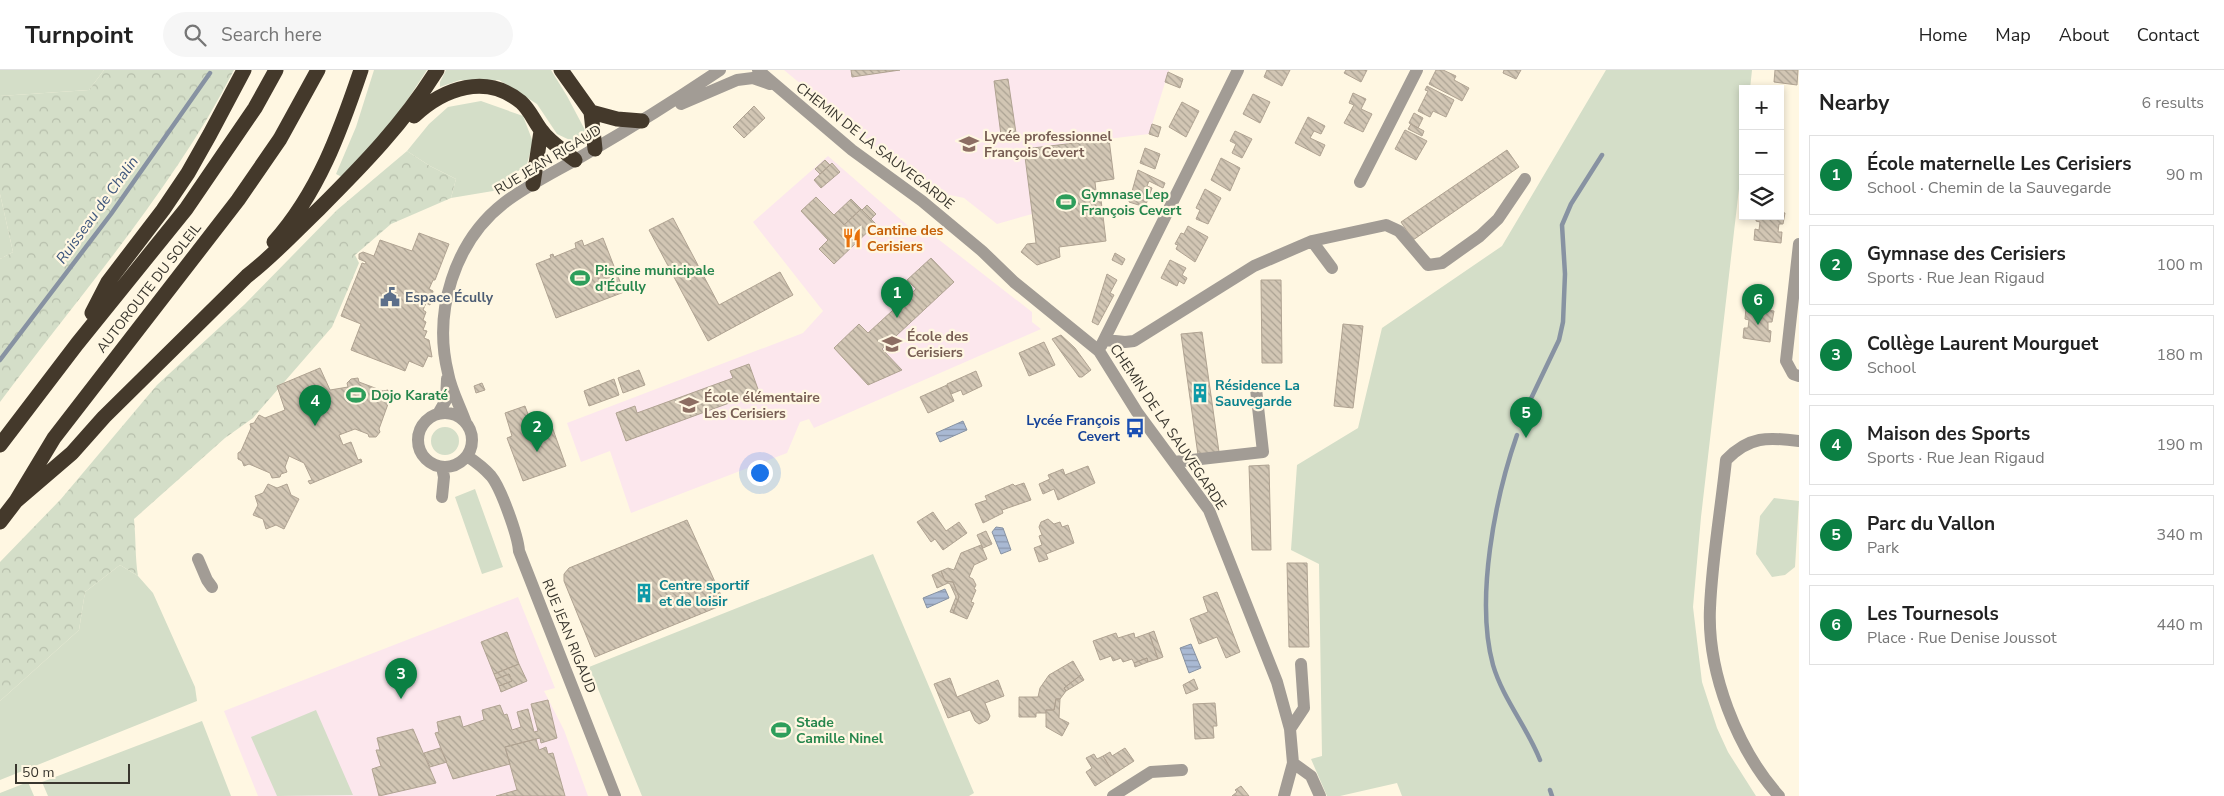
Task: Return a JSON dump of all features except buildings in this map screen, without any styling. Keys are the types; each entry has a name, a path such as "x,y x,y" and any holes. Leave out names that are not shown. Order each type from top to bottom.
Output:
{"highway":[{"path":"77,344 108,282 163,210 188,173 244,70"},
{"name":"AUTOROUTE DU SOLEIL","path":"0,445 77,344 186,209 255,108 276,70"},
{"name":"AUTOROUTE DU SOLEIL","path":"0,522 16,501 54,438 254,177 280,139 318,70"},
{"path":"247,276 308,197 331,151 360,70"},
{"path":"370,158 400,124 437,70"},
{"path":"561,70 591,112 595,149"},
{"path":"16,501 72,453 104,417 247,276 270,258 370,158 438,96 456,89 477,88 503,92 521,102 541,131 575,160"},
{"path":"591,112 617,119 642,122"},
{"path":"533,184 541,131"}],"street":[{"name":"RUE JEAN RIGAUD","path":"466,423 448,374 444,352 445,305 457,264 473,235 488,216 505,202 642,122 720,70"},
{"name":"CHEMIN DE LA SAUVEGARDE","path":"758,70 773,85 852,150 922,201 982,251 1014,282 1102,345 1137,412 1209,510 1277,682 1290,729 1293,763 1284,796"},
{"path":"1102,345 1238,70"},
{"path":"1360,182 1417,70"},
{"name":"RUE JEAN RIGAUD","path":"642,122 737,80 753,78 773,85"},
{"name":"CHEMIN DE LA SAUVEGARDE","path":"1102,345 1134,340 1254,266 1312,241 1386,225 1398,231 1428,265 1442,263 1480,236 1498,219 1525,178"},
{"path":"1312,241 1332,268"},
{"path":"1799,244 1786,361 1788,368 1793,374 1799,376"},
{"name":"RUE JEAN RIGAUD","path":"438,414 446,400 448,374"},
{"path":"1174,462 1263,452 1256,389"},
{"path":"438,414 453,414 466,423 472,436 472,444 467,456 458,463 442,467 429,462 418,442 421,428 425,422 438,414"},
{"path":"1779,796 1764,778 1737,732 1720,682 1712,644 1710,608 1726,460 1738,448 1757,440 1779,439 1799,441"},
{"name":"RUE JEAN RIGAUD","path":"467,456 485,469 498,487 518,540 519,551 615,796"},
{"path":"442,467 444,476 442,497"},
{"path":"198,559 207,580 212,586"},
{"path":"1290,729 1304,708 1301,664"},
{"path":"1293,763 1311,776 1320,796"},
{"path":"1112,796 1151,772 1182,770"}],"shaded area":[{"name":"Lycée professionnel François Cevert","path":"784,70 1169,70 1149,134 1024,149 1032,214 997,224 964,198 950,195 942,202"},
{"name":"École des Cerisiers","path":"828,156 922,238 929,232 1032,312 1032,322 1041,329 814,428 809,419 800,422 787,453 631,513 610,451 581,462 567,423 803,333 823,311 753,222"},
{"path":"518,597 555,688 544,691 564,730 588,796 258,796 224,711"}],"green space":[{"path":"0,70 104,70 89,90 0,96"},
{"path":"104,70 234,70 210,114 154,199 0,402 0,259 13,252 0,194 0,96 89,90"},
{"path":"374,70 427,70 389,128 342,177 336,174 356,127"},
{"path":"446,70 551,70 585,130 574,142 557,134 537,104 499,80 460,80 440,87 440,82"},
{"path":"1606,70 1752,70 1750,85 1739,85 1739,189 1701,517 1693,607 1702,682 1717,728 1728,752 1756,796 1402,796 1397,783 1340,796 1327,796 1311,759 1322,756 1319,564 1291,550 1297,465 1358,428 1382,328 1502,246"},
{"path":"481,101 523,116 533,142 527,164 493,191 451,198 456,179 430,166 407,151 429,124 448,107"},
{"path":"407,151 430,166 456,179 451,198 391,224 355,255 359,263 332,327 253,418 225,438 134,519 138,576 120,565 85,592 79,630 0,701 0,562 61,499 157,385 245,304 337,210"},
{"path":"0,194 13,252 0,259"},
{"path":"445,427 455,431 459,441 455,451 445,455 435,451 431,441 435,431"},
{"path":"475,489 503,567 482,574 455,497"},
{"path":"1774,498 1799,501 1795,567 1785,575 1772,577 1756,554 1760,516"},
{"name":"Stade Camille Ninel","path":"873,554 974,793 969,796 642,796 589,667"},
{"path":"120,565 138,576 153,593 195,687 197,701 0,780 0,701 79,630 85,592"},
{"path":"316,710 353,795 277,796 251,737"},
{"path":"202,721 231,796 48,796 42,782"},
{"path":"28,782 34,796 0,796 0,793"}],"water":[{"path":"963,421 967,430 940,442 936,433"},
{"path":"996,527 1003,528 1011,550 1001,554 992,532"},
{"path":"945,589 949,598 927,608 923,598"},
{"path":"1191,644 1201,668 1189,673 1180,648"}],"waterway":[{"name":"Ruisseau de Chalin","path":"0,360 111,214 210,73"},
{"path":"1526,409 1559,340 1563,322 1565,274 1562,225 1571,204 1602,155"},
{"path":"1517,435 1501,488 1490,549 1486,610 1488,639 1497,677 1540,760"},
{"path":"1550,790 1552,796"}],"place":[{"name":"Lycée professionnel François Cevert","path":"969,144"},
{"name":"Gymnase Lep François Cevert","path":"1066,202"},
{"name":"Cantine des Cerisiers","path":"852,238"},
{"name":"Piscine municipale d'Écully","path":"580,278"},
{"name":"Espace Écully","path":"390,297"},
{"name":"École maternelle Les Cerisiers","path":"897,318"},
{"name":"Les Tournesols","path":"1758,325"},
{"name":"École des Cerisiers","path":"892,344"},
{"name":"Résidence La Sauvegarde","path":"1200,393"},
{"name":"Dojo Karaté","path":"356,395"},
{"name":"École élémentaire Les Cerisiers","path":"689,405"},
{"name":"Maison des Sports","path":"315,426"},
{"name":"Lycée François Cevert","path":"1135,428"},
{"name":"Parc du Vallon","path":"1526,438"},
{"name":"Gymnase des Cerisiers","path":"537,452"},
{"name":"Centre sportif et de loisir","path":"644,593"},
{"name":"Collège Laurent Mourguet","path":"401,699"},
{"name":"Stade Camille Ninel","path":"781,730"}]}
